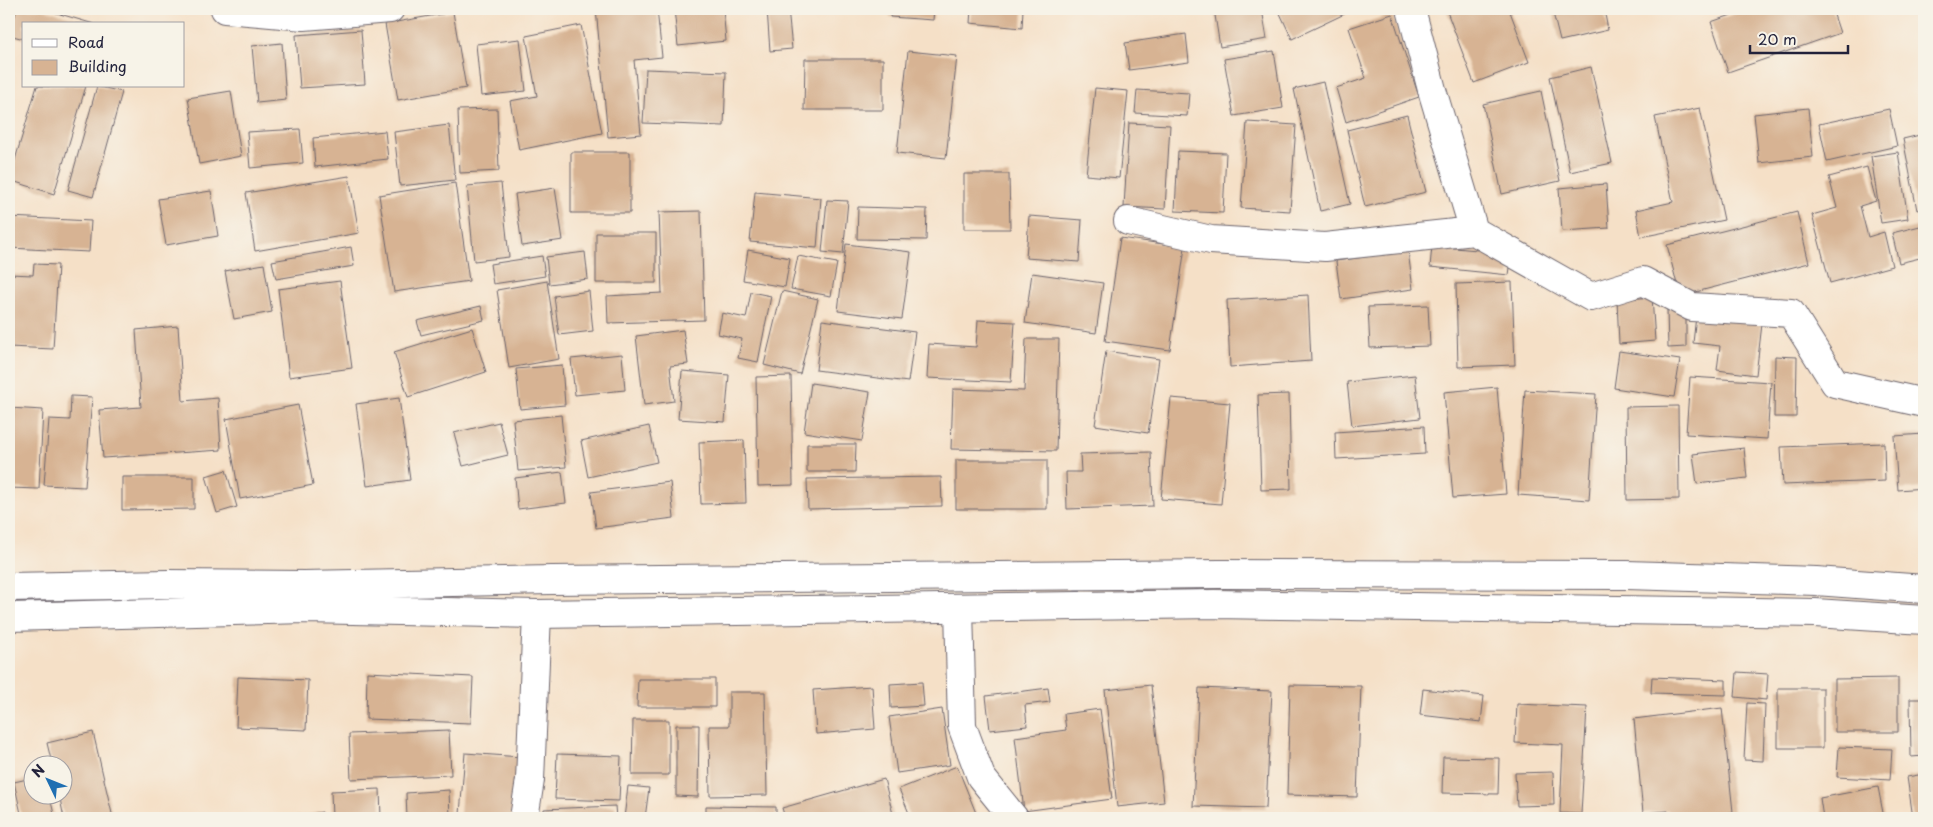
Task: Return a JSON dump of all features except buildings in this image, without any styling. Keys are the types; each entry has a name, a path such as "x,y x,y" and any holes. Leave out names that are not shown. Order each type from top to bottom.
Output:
{"main road":[{"path":"225,9 304,16 390,9"},
{"path":"1411,9 1432,90 1474,231"},
{"path":"1128,221 1210,240 1325,247 1474,231 1591,297 1643,281 1692,307 1791,313 1835,383 1924,402"},
{"path":"9,588 168,584 304,585 562,580 1240,574 1627,575 1816,580 1924,589"},
{"path":"9,617 306,609 537,614 1214,604 1805,613 1924,620"},
{"path":"959,608 962,726 981,777 1014,818"},
{"path":"524,818 530,780 537,614"}]}
